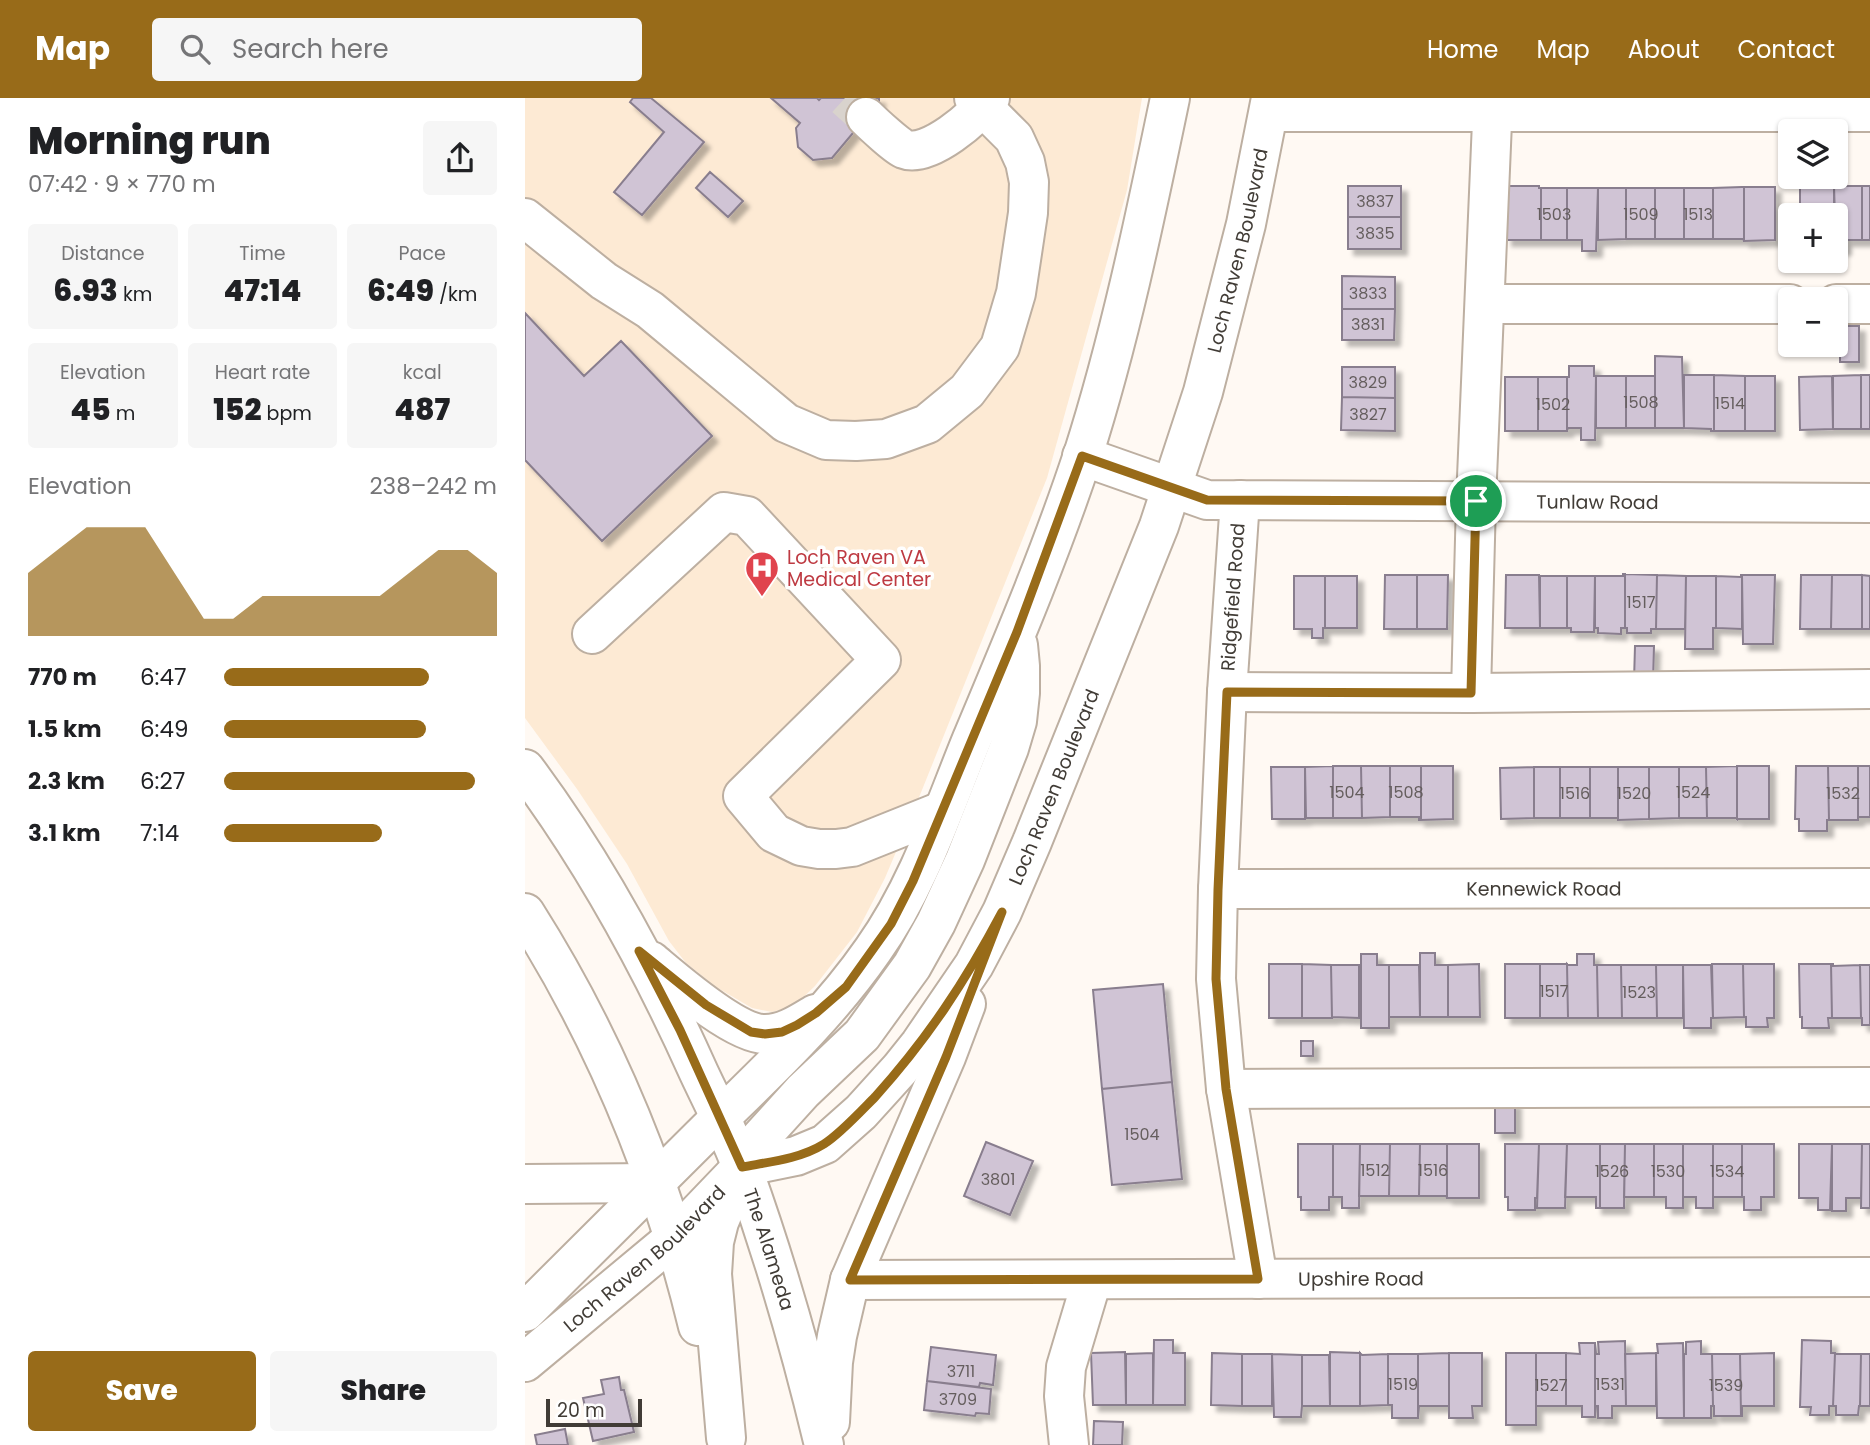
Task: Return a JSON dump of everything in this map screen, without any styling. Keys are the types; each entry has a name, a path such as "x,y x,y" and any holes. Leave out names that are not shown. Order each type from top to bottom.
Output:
{"main road":[{"path":"525,1312 819,1019 846,987 897,914 1017,632 1082,456 1115,342 1143,228 1170,98"},
{"path":"525,218 604,281 650,310 786,423 826,440 886,439 927,424 967,391 1000,347 1016,293 1028,213 1029,181 1025,162 1014,138 983,101 938,144 921,150 904,149 866,117"},
{"path":"1270,105 1493,105 1870,111"},
{"name":"Loch Raven Boulevard","path":"525,1362 674,1238 742,1167 796,1156 825,1144 861,1112 920,1044 967,975 1002,912 1121,625 1172,488 1210,367 1246,224 1270,105"},
{"path":"1471,693 1476,501 1493,105"},
{"path":"1485,304 1778,304"},
{"path":"1848,304 1870,304"},
{"name":"Tunlaw Road","path":"1082,456 1207,500 1870,503"},
{"name":"Ridgefield Road","path":"1240,500 1227,692 1216,979 1226,1089 1258,1279"},
{"path":"592,634 724,512 747,516 881,660 743,796 774,833 801,846 819,849 852,847 943,811"},
{"path":"727,1442 712,1259 719,1222 754,1145 862,1035 912,966 936,923 965,860 1017,721 1020,666 1017,632"},
{"path":"1227,692 1471,693 1870,689"},
{"name":"The Alameda","path":"525,769 583,853 639,951 680,1030 742,1167 792,1327 824,1445"},
{"name":"Kennewick Road","path":"1218,890 1870,887"},
{"path":"830,1445 833,1362 850,1280 946,1057 1002,912"},
{"path":"525,913 601,1051 641,1142 686,1276 727,1442"},
{"path":"639,951 706,1005 751,1032 782,1032 797,1025 816,1013 846,987"},
{"path":"1226,1089 1870,1087"},
{"path":"525,1184 655,1183"},
{"name":"Upshire Road","path":"850,1280 1870,1277"},
{"path":"1069,1445 1064,1396 1066,1367 1092,1279"}],"shaded area":[{"name":"Loch Raven VA Medical Center","path":"525,98 1142,98 1127,190 1047,478 885,878 857,932 815,986 794,1006 772,1012 752,1008 716,987 686,963 669,941 627,864 525,718"}],"building":[{"path":"633,98 651,98 704,142 642,215 614,192 664,132 630,102"},
{"path":"771,98 879,98 879,102 832,158 813,160 798,147 796,128 800,123"},
{"path":"710,172 743,201 728,217 696,188"},
{"path":"1348,186 1401,186 1401,217 1348,217"},
{"path":"1506,186 1541,188 1541,240 1506,240"},
{"path":"1862,186 1862,240 1848,240 1848,203 1835,203 1834,189"},
{"path":"1862,186 1870,186 1870,240 1862,240"},
{"path":"1744,187 1744,241 1713,239 1713,188"},
{"path":"1744,187 1775,187 1775,240 1744,241"},
{"path":"1541,188 1567,188 1567,240 1541,240"},
{"path":"1567,188 1598,188 1596,251 1582,251 1582,240 1567,240"},
{"path":"1598,188 1626,188 1626,239 1598,240"},
{"path":"1626,188 1655,188 1655,239 1626,239"},
{"path":"1655,188 1684,188 1684,239 1655,239"},
{"path":"1684,188 1713,188 1713,239 1684,239"},
{"path":"1800,189 1834,189 1834,203 1800,203"},
{"path":"1348,217 1401,217 1401,249 1348,249"},
{"path":"1342,276 1395,277 1395,309 1342,309"},
{"path":"1342,309 1395,309 1394,340 1342,340"},
{"path":"525,313 584,376 621,341 712,436 602,541 525,460"},
{"path":"1848,326 1859,326 1859,362 1840,362 1840,357 1848,357"},
{"path":"1655,356 1682,357 1684,428 1655,428"},
{"path":"1569,366 1594,366 1595,440 1581,440 1581,428 1568,428 1567,431"},
{"path":"1342,367 1395,367 1395,398 1342,397"},
{"path":"1684,375 1714,375 1714,431 1684,428"},
{"path":"1714,375 1745,376 1745,431 1714,431"},
{"path":"1861,375 1870,375 1870,429 1861,429"},
{"path":"1861,375 1861,429 1833,429 1833,376"},
{"path":"1596,376 1626,376 1626,428 1596,428"},
{"path":"1626,376 1655,376 1655,428 1626,428"},
{"path":"1745,376 1775,376 1775,431 1745,431"},
{"path":"1832,376 1833,429 1800,430 1799,377"},
{"path":"1505,377 1538,377 1538,431 1505,431"},
{"path":"1538,377 1567,377 1567,431 1538,431"},
{"path":"1342,397 1395,398 1395,431 1341,430"},
{"path":"1623,574 1625,628 1621,628 1621,634 1598,633 1598,628 1595,628 1595,576"},
{"path":"1625,574 1657,575 1656,629 1651,629 1651,633 1627,633"},
{"path":"1385,575 1417,575 1417,629 1384,629"},
{"path":"1417,575 1448,575 1447,629 1417,629"},
{"path":"1506,575 1539,575 1540,628 1505,628"},
{"path":"1657,575 1686,576 1685,629 1656,629"},
{"path":"1741,575 1742,629 1716,628 1716,576"},
{"path":"1742,575 1775,575 1773,644 1743,644"},
{"path":"1801,575 1832,575 1831,629 1800,629"},
{"path":"1832,575 1862,575 1862,629 1831,629"},
{"path":"1862,575 1870,576 1870,629 1862,629"},
{"path":"1294,576 1325,576 1323,638 1312,638 1312,629 1294,629"},
{"path":"1325,576 1357,576 1357,628 1325,628"},
{"path":"1540,576 1567,576 1567,628 1540,628"},
{"path":"1567,576 1595,576 1594,632 1571,632 1571,628 1567,628"},
{"path":"1686,576 1716,576 1716,628 1713,628 1713,649 1685,649"},
{"path":"1635,646 1654,646 1653,681 1634,681"},
{"path":"1333,766 1361,766 1362,818 1333,818"},
{"path":"1333,766 1333,818 1306,818 1305,767"},
{"path":"1361,766 1390,766 1390,817 1362,818"},
{"path":"1390,766 1421,766 1421,820 1419,817 1390,817"},
{"path":"1421,766 1453,766 1453,819 1421,820"},
{"path":"1737,766 1769,766 1769,819 1737,819"},
{"path":"1737,766 1737,819 1707,818 1706,767"},
{"path":"1796,766 1828,766 1827,831 1799,831 1799,819 1795,819"},
{"path":"1828,766 1858,766 1858,820 1829,820"},
{"path":"1858,766 1870,766 1870,817 1858,817"},
{"path":"1271,767 1305,767 1305,819 1272,819"},
{"path":"1534,767 1534,818 1501,819 1500,768"},
{"path":"1534,767 1560,767 1560,818 1534,818"},
{"path":"1560,767 1590,767 1590,818 1560,818"},
{"path":"1590,767 1618,767 1618,818 1590,818"},
{"path":"1618,767 1649,767 1649,819 1618,820"},
{"path":"1649,767 1679,767 1679,818 1649,819"},
{"path":"1679,767 1706,767 1707,818 1679,818"},
{"path":"1420,953 1435,953 1435,965 1448,965 1448,1017 1420,1017"},
{"path":"1361,954 1377,954 1377,965 1389,965 1389,1028 1361,1028"},
{"path":"1577,954 1594,954 1594,965 1597,965 1598,1018 1568,1018 1567,964 1577,965"},
{"path":"1269,964 1302,964 1302,1018 1269,1018"},
{"path":"1302,964 1331,965 1332,1018 1302,1018"},
{"path":"1479,964 1480,1017 1448,1017 1448,965"},
{"path":"1505,964 1540,964 1540,1018 1505,1018"},
{"path":"1540,964 1567,964 1568,1018 1540,1018"},
{"path":"1711,964 1711,1028 1684,1028 1683,965"},
{"path":"1712,964 1743,964 1744,1017 1713,1018"},
{"path":"1743,964 1774,964 1774,1018 1767,1018 1768,1027 1746,1027"},
{"path":"1799,964 1831,964 1832,1018 1828,1018 1829,1028 1802,1028"},
{"path":"1831,964 1860,965 1861,1018 1832,1018"},
{"path":"1331,965 1359,965 1359,1018 1332,1017"},
{"path":"1389,965 1419,965 1420,1017 1389,1017"},
{"path":"1597,965 1621,965 1622,1018 1598,1018"},
{"path":"1621,965 1656,965 1657,1018 1622,1018"},
{"path":"1656,965 1683,965 1683,1018 1657,1018"},
{"path":"1860,965 1870,965 1870,1025 1862,1025"},
{"path":"1163,984 1172,1082 1102,1089 1093,990"},
{"path":"1301,1041 1313,1041 1313,1056 1301,1056"},
{"path":"1172,1082 1182,1179 1112,1185 1102,1089"},
{"path":"1495,1102 1515,1102 1515,1133 1495,1133"},
{"path":"986,1142 1033,1161 1010,1215 964,1196"},
{"path":"1298,1144 1333,1144 1333,1197 1329,1197 1329,1210 1301,1210 1301,1197 1298,1197"},
{"path":"1333,1144 1360,1144 1359,1208 1342,1208 1342,1197 1333,1197"},
{"path":"1360,1144 1390,1144 1389,1196 1359,1196"},
{"path":"1390,1144 1420,1144 1419,1196 1389,1196"},
{"path":"1420,1144 1447,1144 1447,1198 1419,1196"},
{"path":"1447,1144 1479,1144 1479,1198 1447,1198"},
{"path":"1505,1144 1539,1144 1535,1210 1508,1210 1508,1197 1505,1197"},
{"path":"1539,1144 1567,1144 1565,1208 1537,1208"},
{"path":"1567,1144 1600,1144 1600,1208 1596,1208 1596,1197 1565,1197"},
{"path":"1600,1144 1625,1144 1624,1208 1600,1208"},
{"path":"1625,1144 1654,1144 1654,1197 1624,1197"},
{"path":"1654,1144 1683,1144 1683,1208 1666,1208 1666,1197 1654,1197"},
{"path":"1683,1144 1713,1144 1713,1208 1696,1208 1696,1197 1683,1197"},
{"path":"1713,1144 1742,1144 1742,1197 1713,1197"},
{"path":"1742,1144 1774,1144 1774,1197 1761,1197 1761,1210 1744,1210"},
{"path":"1799,1144 1832,1144 1830,1210 1818,1210 1818,1198 1799,1198"},
{"path":"1832,1144 1862,1144 1861,1198 1846,1198 1846,1211 1832,1211"},
{"path":"1862,1144 1870,1144 1870,1208 1861,1208"},
{"path":"1154,1340 1173,1340 1173,1353 1185,1353 1185,1405 1153,1405"},
{"path":"1802,1340 1831,1341 1831,1353 1835,1353 1833,1406 1829,1406 1829,1415 1810,1415 1811,1407 1800,1407"},
{"path":"1625,1341 1626,1406 1612,1406 1612,1418 1598,1418 1596,1406 1595,1417 1595,1343 1596,1354 1599,1354 1598,1342"},
{"path":"1701,1341 1701,1354 1712,1354 1711,1418 1684,1418 1686,1342"},
{"path":"1579,1343 1595,1343 1595,1417 1582,1417 1582,1406 1566,1406 1566,1353 1580,1354"},
{"path":"1683,1343 1684,1418 1657,1418 1657,1344"},
{"path":"931,1347 996,1355 993,1385 980,1383 979,1387 927,1381"},
{"path":"1125,1352 1126,1405 1093,1405 1091,1353"},
{"path":"1330,1352 1360,1353 1360,1406 1330,1406"},
{"path":"1153,1353 1153,1405 1126,1405 1126,1354"},
{"path":"1212,1353 1242,1354 1242,1406 1211,1405"},
{"path":"1360,1353 1388,1354 1388,1405 1360,1406"},
{"path":"1449,1353 1449,1406 1419,1406 1418,1418 1418,1354"},
{"path":"1449,1353 1482,1353 1482,1406 1472,1406 1473,1418 1449,1418"},
{"path":"1506,1353 1536,1353 1536,1425 1506,1425"},
{"path":"1536,1353 1566,1353 1566,1406 1536,1406"},
{"path":"1656,1353 1656,1406 1626,1406 1625,1354"},
{"path":"1774,1353 1774,1406 1742,1406 1741,1416 1740,1354"},
{"path":"1242,1354 1272,1354 1272,1406 1242,1406"},
{"path":"1272,1354 1302,1355 1301,1417 1274,1417"},
{"path":"1388,1354 1418,1354 1418,1418 1392,1418 1392,1405 1388,1405"},
{"path":"1712,1354 1740,1354 1741,1416 1714,1416"},
{"path":"1835,1354 1861,1354 1858,1415 1836,1415 1836,1406 1833,1406"},
{"path":"1861,1354 1870,1354 1870,1406 1860,1406"},
{"path":"1302,1355 1329,1355 1330,1406 1302,1406"},
{"path":"619,1377 634,1432 593,1441 583,1398 604,1394 601,1380"},
{"path":"927,1381 991,1389 989,1414 976,1413 975,1416 924,1410"},
{"path":"1094,1421 1123,1422 1122,1445 1093,1445"},
{"path":"565,1429 568,1445 537,1445 535,1435"}],"tunnel":[{"path":"845,98 866,117"}],"place":[{"name":"Loch Raven VA Medical Center","path":"762,598"}],"route":[{"path":"1082,456 1207,500 1476,501 1471,693 1227,692 1216,979 1226,1089 1258,1279 850,1280 946,1057 1002,912 961,986 920,1044 861,1112 825,1144 796,1156 742,1167 680,1030 639,951 689,993 751,1032 782,1032 797,1025 816,1013 846,987 891,924 913,881 1017,632 1082,456"}]}
